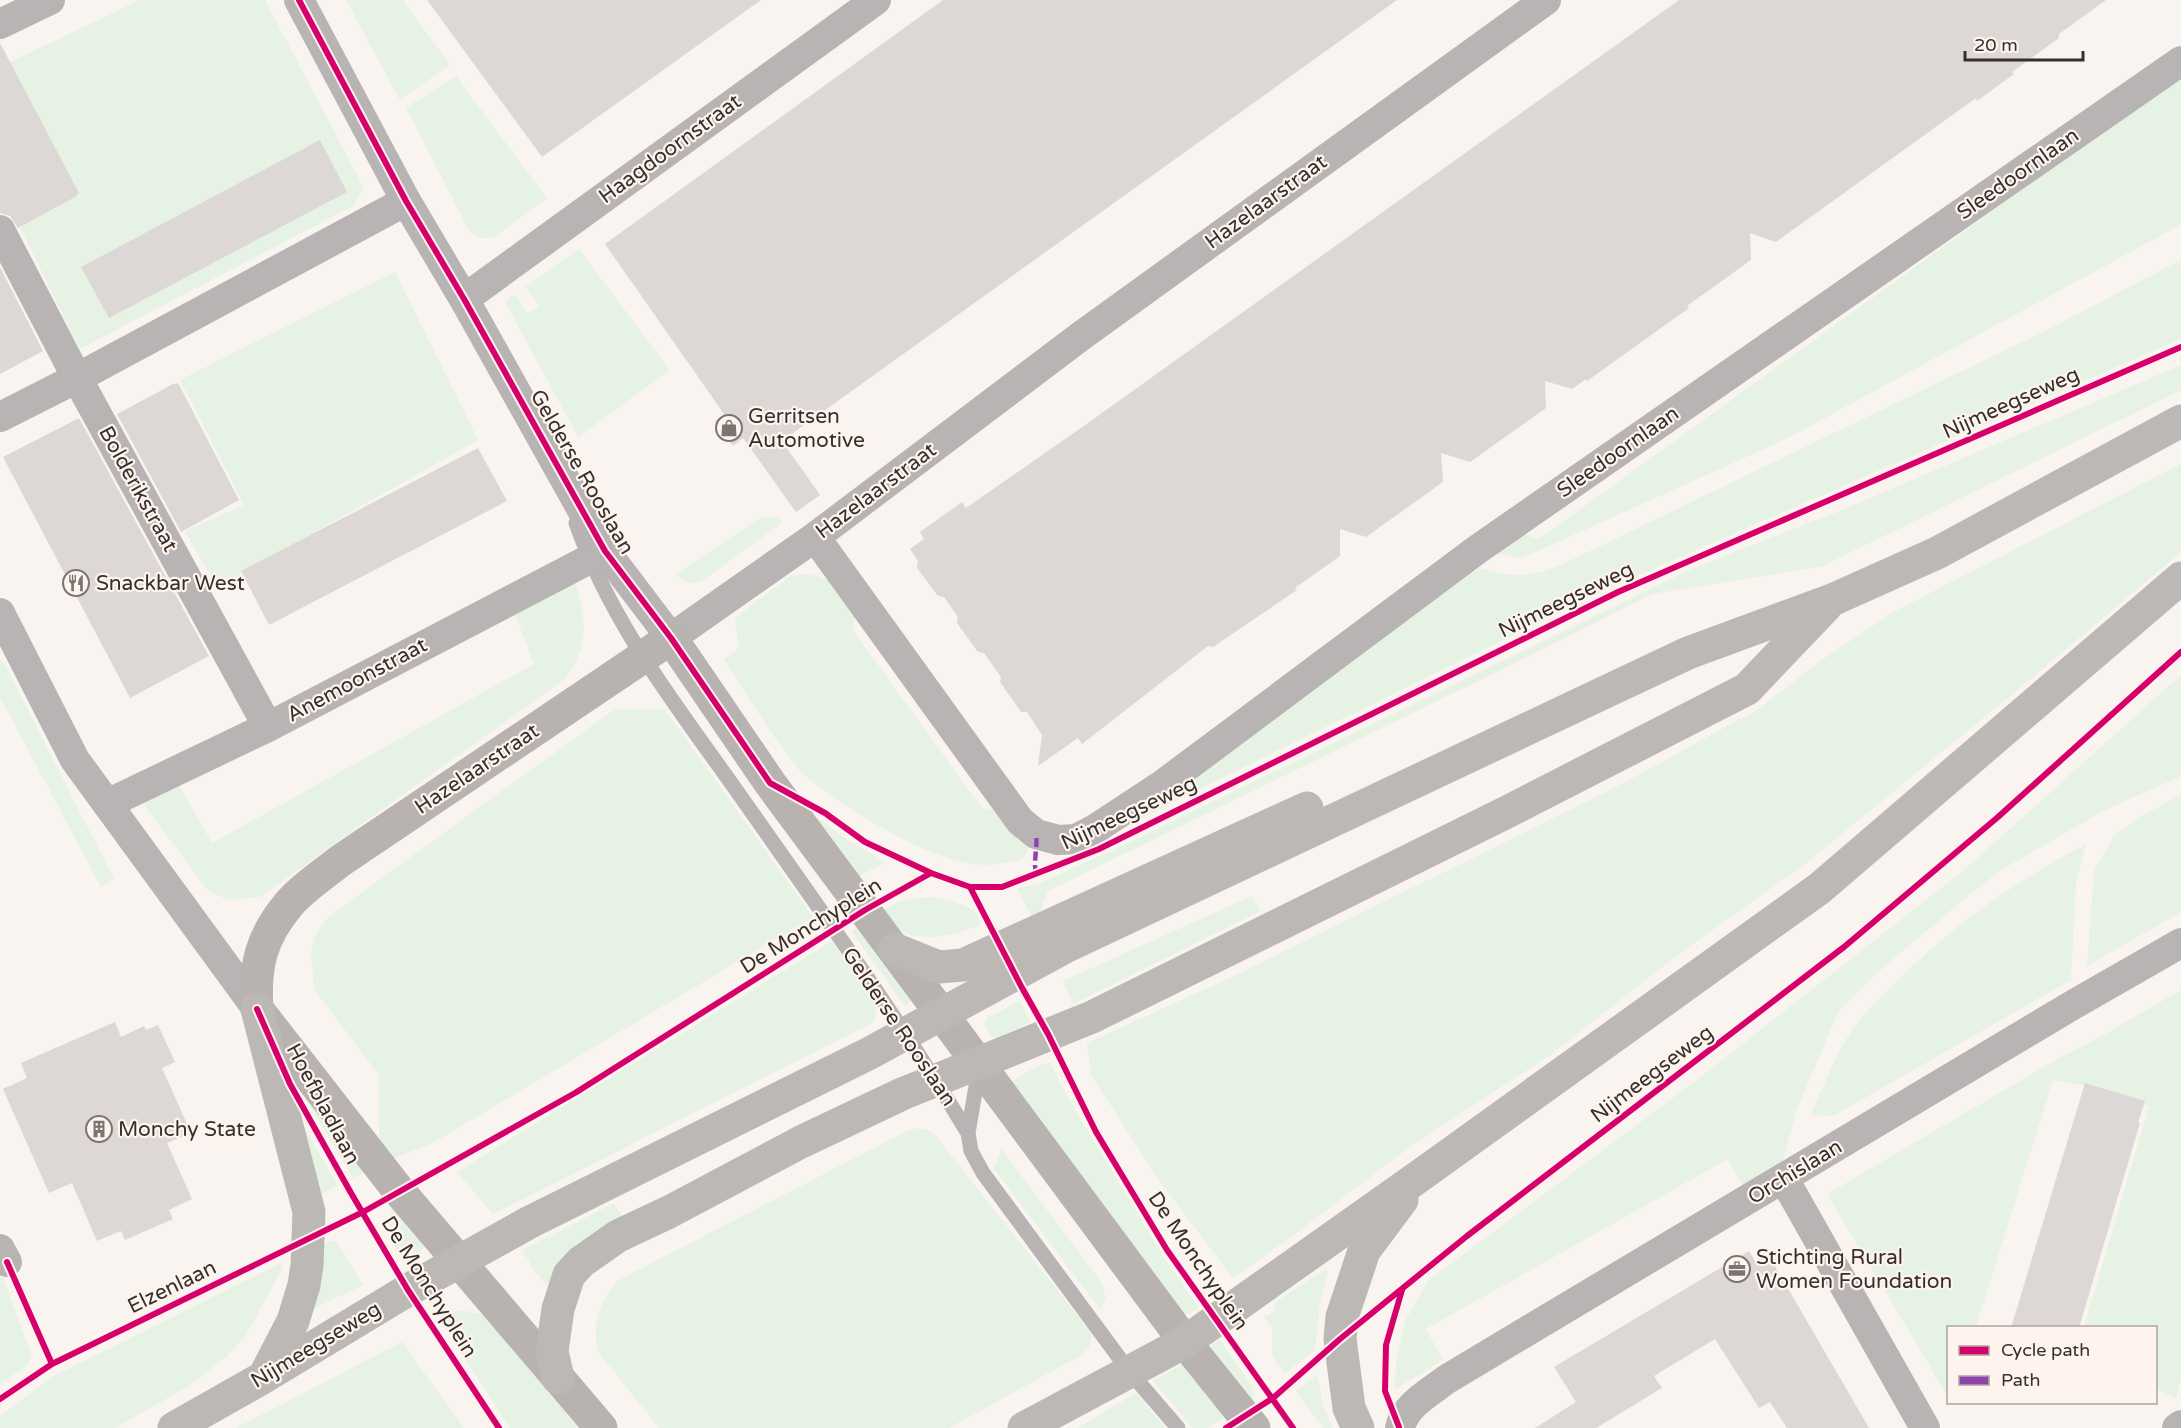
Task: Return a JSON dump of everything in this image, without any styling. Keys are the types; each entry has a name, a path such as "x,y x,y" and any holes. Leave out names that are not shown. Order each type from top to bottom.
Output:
{"main road":[{"path":"942,1013 1067,946 1688,653 1832,600 1937,553 2181,421"},
{"path":"1024,1428 1185,1342 1820,888 2181,578"},
{"path":"558,1378 552,1351 558,1309 569,1275 581,1262 618,1236 669,1212 801,1142 902,1094 980,1064 1103,1011 1505,813 1747,689 1832,600"},
{"path":"894,949 939,967 963,965 1404,764 1446,768"},
{"path":"257,1008 309,1212 304,1285 293,1321 264,1377"},
{"name":"De Monchyplein","path":"458,1262 530,1222 868,1054 942,1013"},
{"path":"1358,1428 1349,1408 1340,1339 1342,1317 1364,1251 1420,1175"},
{"name":"Nijmeegseweg","path":"174,1428 458,1262"}],"street":[{"path":"0,24 50,0"},
{"name":"Gelderse Rooslaan","path":"300,0 406,201 464,298 555,461 597,555 670,638 770,783 942,1013"},
{"name":"Haagdoornstraat","path":"464,298 876,0"},
{"name":"Hazelaarstraat","path":"257,1008 255,982 262,945 290,903 340,861 643,657 815,537 1081,336 1546,0"},
{"name":"Sleedoornlaan","path":"815,537 1020,821 1036,834 1058,840 1076,839 1162,785 1478,549 2181,61"},
{"path":"0,417 406,201"},
{"name":"Bolderikstraat","path":"0,230 77,378 268,727"},
{"name":"Anemoonstraat","path":"107,804 268,727 597,555"},
{"name":"Hoefbladlaan","path":"0,613 75,760 257,1008 369,1154 458,1262"},
{"name":"Orchislaan","path":"1406,1417 1447,1379 2066,1009 2181,943"},
{"path":"942,1013 1185,1342 1254,1428"},
{"path":"1784,1179 1925,1428"},
{"name":"De Monchyplein","path":"458,1262 601,1428"},
{"path":"2177,1428 2181,1425"}],"lane":[{"name":"Gelderse Rooslaan","path":"597,555 643,657 834,929 937,1081 968,1132"},
{"path":"980,1064 968,1132 971,1151 983,1173 1129,1371 1178,1428"}],"green space":[{"path":"140,0 265,0 364,188 353,206 80,349 0,187 0,67"},
{"path":"346,0 403,0 450,65 400,100"},
{"path":"2181,75 2181,223 2173,229 1786,439 1529,555 1519,558 1498,553 1523,534 1539,539"},
{"path":"456,76 547,198 493,238 479,238 470,232 406,108"},
{"path":"579,249 670,370 578,437 505,302 515,294 527,313 539,306 525,287"},
{"path":"2181,260 2181,339 1609,588 1181,798 1096,843 1096,840 1479,568 1519,575 1538,573 1559,566 2047,330"},
{"path":"395,272 478,440 217,587 185,531 244,505 180,380"},
{"path":"2181,365 2181,390 1823,566 1652,594 1048,891 1039,914 1032,918 1017,888 1038,884 1111,851 1691,569 1837,512"},
{"path":"2181,464 2181,552 1809,861 1679,954 1549,1056 1411,1146 1290,1238 1233,1278 1160,1182 1091,1075 1087,1043 1234,976 1616,787 1757,710 1820,661 1895,611"},
{"path":"776,517 783,522 701,582 687,582 676,574 760,518"},
{"path":"805,574 830,581 845,596 856,611 852,629 982,808 999,810 1029,846 1022,858 1013,862 977,864 954,860 929,851 904,840 857,813 798,769 724,660 739,648 735,618 790,576"},
{"path":"574,577 584,630 583,641 574,666 565,679 260,897 229,900 208,891 143,803 178,783 212,843 534,664 513,609"},
{"path":"0,659 114,879 101,887 0,697"},
{"path":"2181,675 2181,776 2103,811 2003,869 1876,974 1838,1012 1798,1107 1782,1162 1743,1186 1728,1159 1426,1329 1443,1360 1394,1390 1397,1355 1405,1321 1429,1280 1694,1082 1963,871"},
{"path":"615,709 665,710 813,917 431,1144 391,1159 379,1143 379,1075 314,989 311,954 314,939 323,923 335,912"},
{"path":"2181,795 2181,912 2087,966 2094,871 2114,836 2139,817"},
{"path":"814,818 817,818 885,862 857,878"},
{"path":"2086,844 2076,883 2071,980 1833,1116 1810,1115 1848,1036 1865,1014 1897,981 1941,941 1986,905 2035,873"},
{"path":"1252,896 1261,911 1073,1004 1063,981"},
{"path":"932,897 967,907 978,916 981,923 952,934 925,937 901,931 890,923 881,911 903,900"},
{"path":"859,927 915,999 904,1005 852,932"},
{"path":"832,941 877,1003 874,1022 493,1214 457,1172"},
{"path":"2181,990 2181,1381 2176,1398 2157,1389 2157,1326 2084,1326 2149,1106 2091,1087 2053,1080 1976,1326 1947,1326 1947,1395 1827,1194 2059,1058 2095,1040"},
{"path":"1020,1001 1030,1022 996,1039 991,1036 984,1024 987,1018"},
{"path":"1050,1062 1064,1091 1165,1259 1199,1308 1182,1317 1009,1083 1036,1067"},
{"path":"296,1083 371,1169 353,1178"},
{"path":"303,1126 338,1186 319,1195"},
{"path":"918,1128 928,1130 936,1136 1091,1333 1088,1349 1080,1356 949,1428 659,1428 599,1353 596,1343 596,1324 601,1306 617,1281 907,1131"},
{"path":"1001,1149 1102,1283 1106,1299 1100,1309 994,1169"},
{"path":"614,1203 625,1222 564,1262 547,1284 536,1273 522,1250"},
{"path":"394,1206 424,1246 419,1255 404,1263 393,1242 389,1228"},
{"path":"336,1241 363,1285 315,1308 324,1243"},
{"path":"281,1263 283,1267 245,1337 226,1357 187,1387 115,1428 0,1428 0,1416 52,1377"},
{"path":"0,1269 32,1357 26,1366 0,1384"},
{"path":"1326,1269 1328,1272 1320,1302 1315,1350 1285,1374 1272,1356 1272,1327 1264,1317 1274,1312 1275,1302"},
{"path":"458,1311 484,1315 578,1428 510,1428 440,1320"},
{"path":"1220,1340 1252,1386 1253,1400 1209,1348"},
{"path":"402,1342 464,1428 236,1428"},
{"path":"1185,1363 1229,1414 1207,1428 1193,1428 1153,1381"},
{"path":"1317,1374 1323,1404 1332,1428 1323,1428 1296,1391"},
{"path":"1136,1393 1165,1428 1077,1428"}],"building":[{"path":"427,0 761,0 542,157"},
{"path":"943,0 1397,0 782,441 820,495 796,512 743,438 733,446 715,421 724,414 605,244"},
{"path":"1679,0 2106,0 2059,34 2059,38 2012,72 2014,74 1977,101 1976,98 1776,242 1750,233 1751,260 1687,306 1689,308 1587,381 1586,379 1572,389 1545,381 1546,408 1470,462 1441,453 1443,482 1366,537 1340,529 1340,556 1295,588 1297,590 1213,647 1208,646 1082,744 1078,738 1038,766 1042,735 1027,712 1021,712 1000,682 1001,677 984,653 978,652 957,623 958,617 944,597 938,596 917,568 918,561 910,549 924,539 920,532 962,502 966,508 1088,423"},
{"path":"0,43 79,193 18,228 10,216 0,213"},
{"path":"320,140 347,192 109,318 81,267"},
{"path":"0,267 43,351 0,374"},
{"path":"178,383 239,500 181,532 117,414"},
{"path":"79,418 209,656 130,698 3,457"},
{"path":"478,448 507,501 269,625 241,571"},
{"name":"Monchy State","path":"115,1022 121,1037 144,1026 146,1030 158,1025 175,1062 162,1068 191,1133 167,1143 192,1199 169,1210 173,1219 125,1240 121,1231 97,1241 72,1183 49,1193 3,1089 27,1078 21,1063"},
{"path":"2085,1083 2145,1101 2080,1326 2012,1326"},
{"path":"1749,1251 1755,1261 1768,1254 1869,1428 1787,1428 1770,1402 1759,1408 1715,1339 1654,1376 1662,1388 1596,1428 1535,1428 1576,1402 1554,1367"}],"marked path":[{"path":"1036,834 1036,874"}],"cycle path":[{"path":"299,0 406,201 464,299 605,551 671,638 770,783 825,813 865,842 931,873"},
{"name":"Elzenlaan","path":"0,1399 52,1364 363,1212 575,1093 865,910 931,873 970,887 1002,887 1099,849 1618,592 2181,347"},
{"path":"1226,1428 1273,1398 1340,1339 1467,1236 1844,947 1998,817 2181,652"},
{"path":"970,887 1048,1034 1096,1132 1167,1250 1293,1428"},
{"path":"257,1009 290,1084 351,1193 408,1290 499,1428"},
{"path":"7,1262 52,1364"},
{"path":"1399,1427 1385,1391 1386,1345 1402,1290"}],"place":[{"name":"Gerritsen Automotive","path":"729,428"},
{"name":"Snackbar West","path":"76,583"},
{"name":"Monchy State","path":"99,1129"},
{"name":"Stichting Rural Women Foundation","path":"1737,1269"}]}
